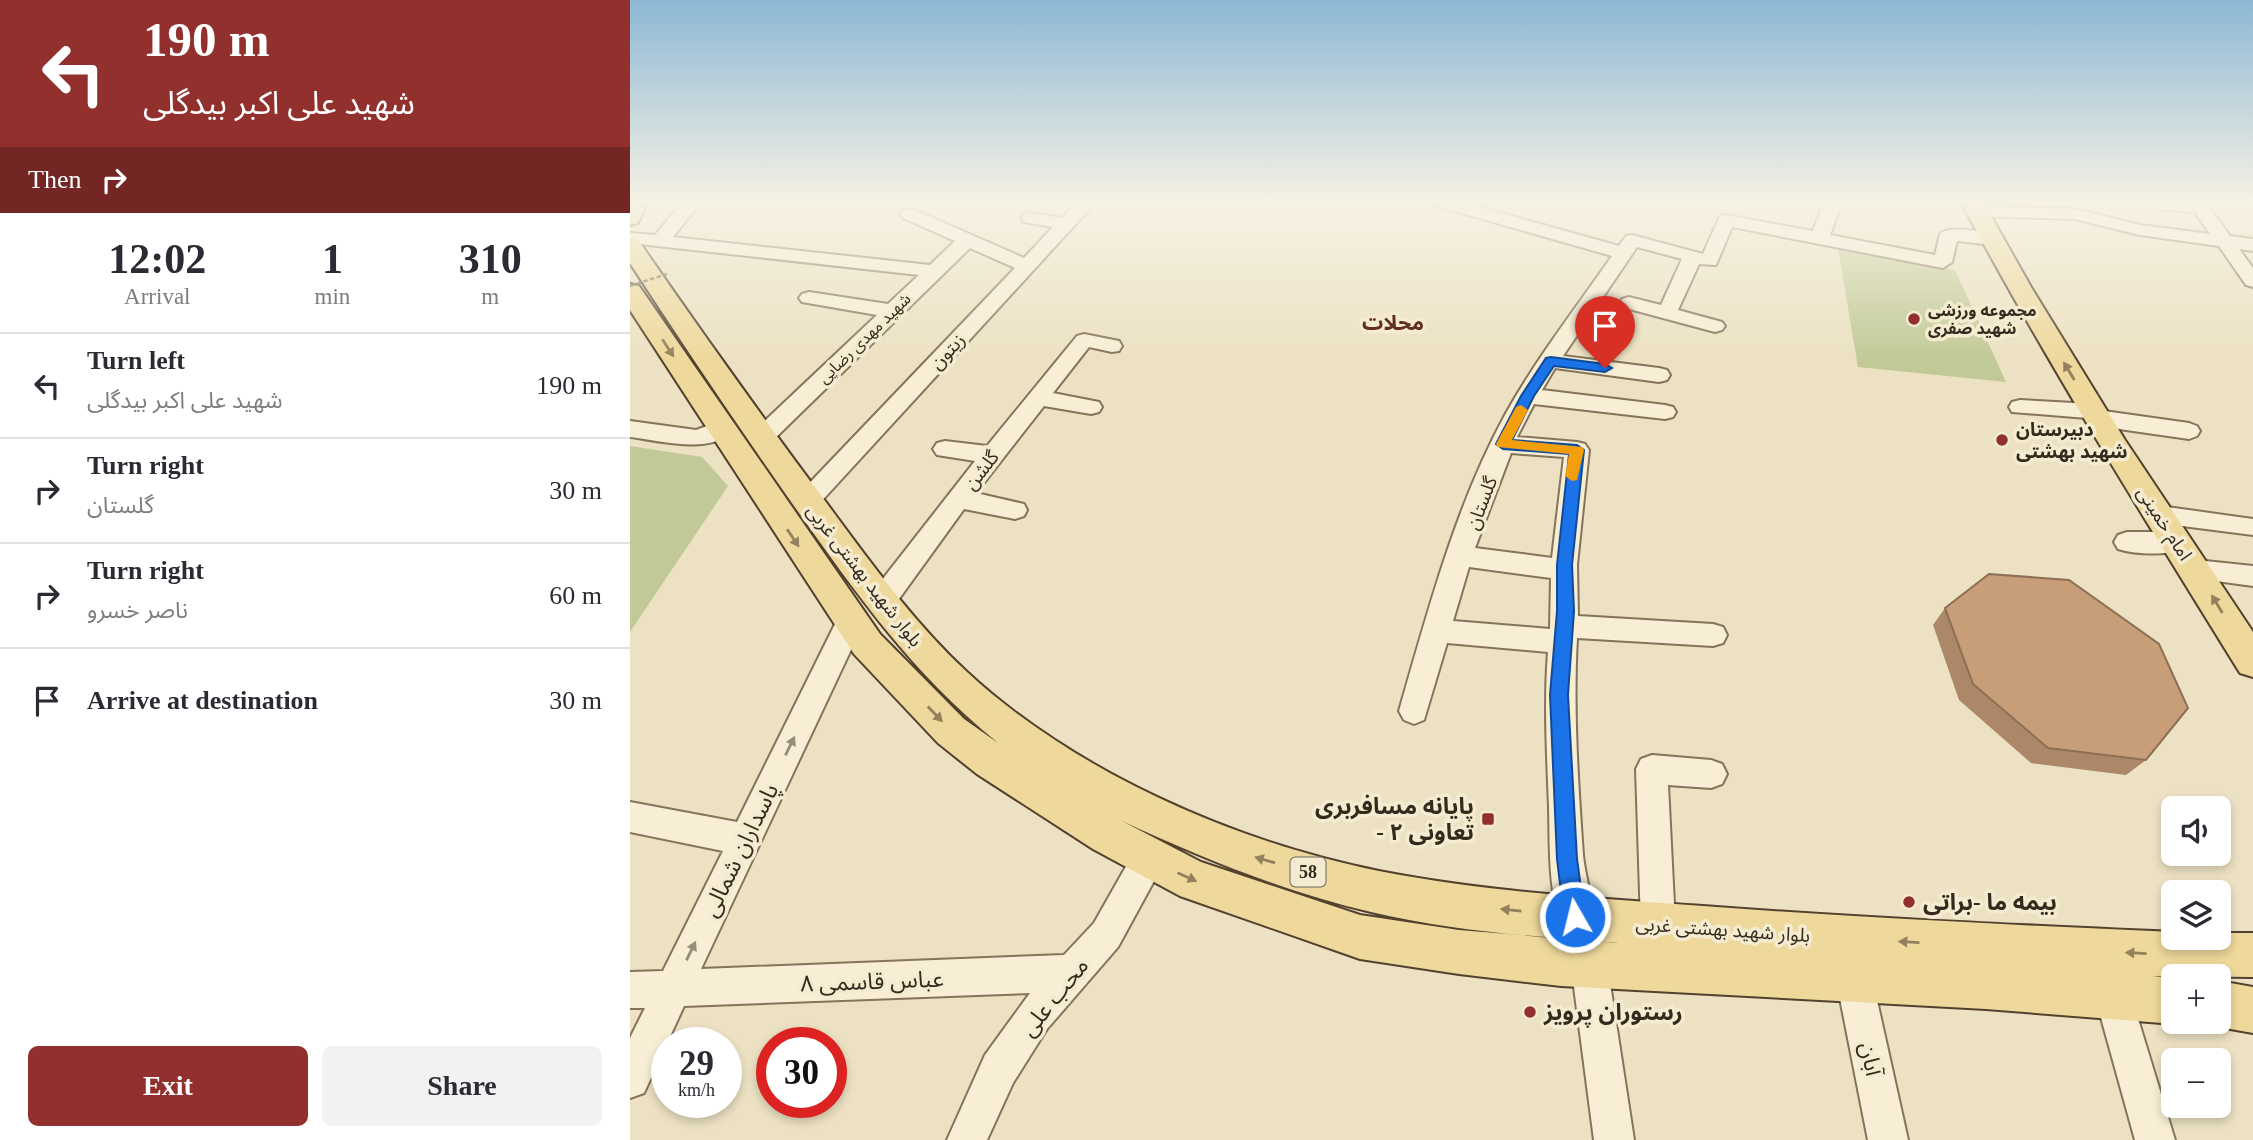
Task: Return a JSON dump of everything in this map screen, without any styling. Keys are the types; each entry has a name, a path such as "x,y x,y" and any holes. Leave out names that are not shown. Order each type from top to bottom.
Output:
{"main road":[{"name":"بلوار شهید بهشتی غربی","path":"653,255 762,437 808,500 866,612 867,644 951,731 1051,801 1149,859 1228,894 1360,937 1459,952 1589,964 1854,978 2161,1000"},
{"name":"امام خمینی","path":"2002,255 2095,414 2253,662"},
{"name":"بلوار شهید بهشتی غربی","path":"630,290 721,429 866,612 936,664 978,705 1074,773 1183,830 1250,855 1376,892 1462,905 1658,924 1987,946 2203,956 2253,955"},
{"path":"2231,1006 2253,1010"}],"street":[{"path":"770,255 931,271"},
{"name":"شهید مهدی رضایی","path":"762,437 949,255"},
{"path":"1001,255 1026,266"},
{"name":"زیتون","path":"808,500 1036,255"},
{"name":"گلستان","path":"1414,711 1436,631 1461,556 1503,444 1528,396 1622,255"},
{"path":"1689,255 1709,261 1711,255"},
{"path":"1904,255 1943,262 1944,255"},
{"path":"2233,255 2253,281"},
{"path":"1667,313 1692,256"},
{"path":"809,298 893,312"},
{"path":"1629,303 1714,326"},
{"name":"گلشن","path":"866,612 1084,340 1112,346"},
{"path":"1551,361 1659,375"},
{"path":"1528,396 1665,412"},
{"path":"1038,398 1091,407"},
{"path":"2020,407 2095,414 2189,431"},
{"path":"630,429 698,438 721,429"},
{"path":"1503,444 1577,450 1565,570 1559,709 1567,859 1575,917"},
{"path":"945,449 992,455"},
{"path":"958,499 1015,510"},
{"path":"2160,515 2250,527"},
{"path":"2127,542 2178,542"},
{"path":"1461,556 1565,570"},
{"path":"2196,570 2253,576"},
{"name":"پاسداران شمالی","path":"630,1079 745,839 866,612"},
{"path":"1436,631 1713,635"},
{"path":"1658,924 1652,769 1711,774"},
{"path":"630,817 745,839"},
{"name":"محب علی","path":"967,1140 999,1069 1034,1016 1107,935 1149,859"},
{"path":"1589,964 1614,1140"},
{"name":"عباس قاسمی ۸","path":"673,989 1071,974"},
{"name":"آبان","path":"1854,978 1888,1140"},
{"path":"630,990 673,989"},
{"path":"2113,996 2155,1140"}],"path":[{"path":"630,290 667,274"}],"green space":[{"name":"مجموعه ورزشی شهید صفری","path":"1839,255 1873,255 1955,270 2006,382 1858,367"},
{"path":"630,446 702,457 728,486 630,632"}],"building":[{"path":"1989,574 2069,580 2159,644 2188,708 2146,760 2048,748 1973,684 1945,608"}],"slow traffic":[{"path":"1521,410 1503,444 1577,450 1572,476"}],"place":[{"name":"مجموعه ورزشی شهید صفری","path":"1914,319"},
{"name":"دبیرستان شهید بهشتی","path":"2002,440"},
{"name":"پایانه مسافربری - تعاونی ۲","path":"1488,819"},
{"name":"بیمه ما -براتی","path":"1909,902"},
{"name":"رستوران پرویز","path":"1530,1012"}],"district":[{"name":"محلات","path":"1393,323"}],"route":[{"path":"1575,917 1567,859 1559,695 1565,611 1564,565 1577,450 1503,444 1528,396 1551,361 1605,368"}]}
